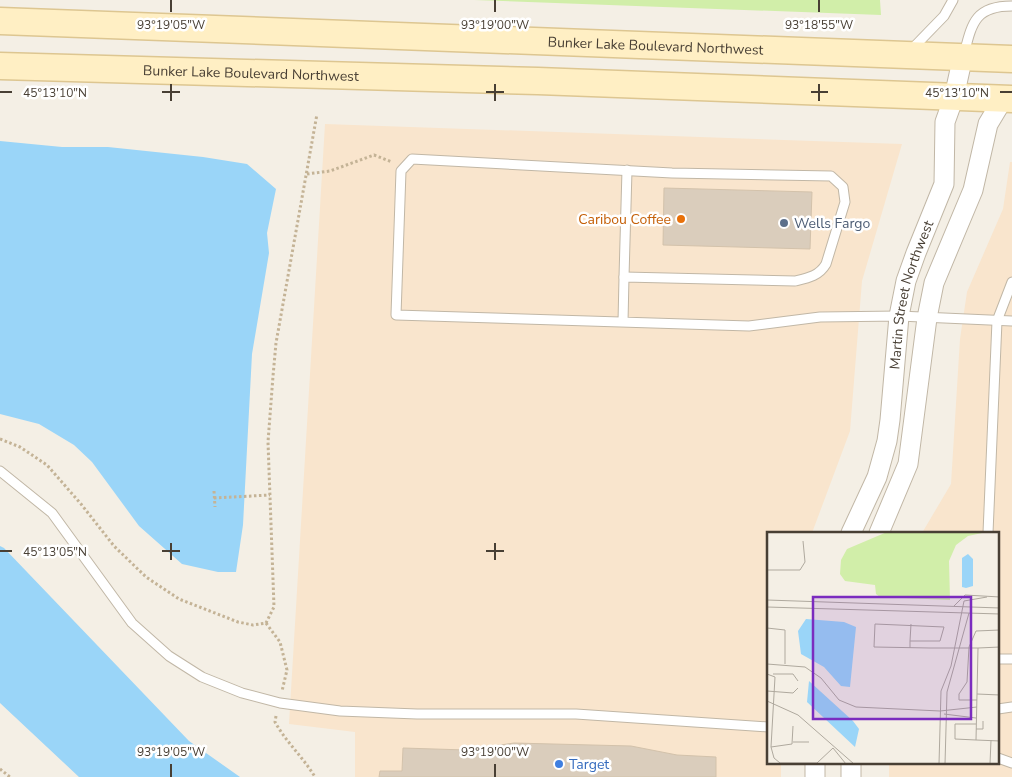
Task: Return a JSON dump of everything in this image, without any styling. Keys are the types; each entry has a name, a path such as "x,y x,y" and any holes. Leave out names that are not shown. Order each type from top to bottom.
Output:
{"main road":[{"name":"Bunker Lake Boulevard Northwest","path":"0,21 1012,59"},
{"name":"Bunker Lake Boulevard Northwest","path":"0,66 538,81 1008,99"}],"street":[{"name":"Martin Street Northwest","path":"851,532 876,477 887,442 899,316 906,281 944,184 945,122 954,97 963,56"},
{"name":"Martin Street Northwest","path":"879,532 908,464 927,318 934,283 973,190 988,124 1008,99"},
{"path":"815,764 815,777"},
{"path":"851,777 852,764"}],"lane":[{"path":"907,54 944,16 953,0"},
{"path":"963,56 971,27 980,14 992,9 1012,6"},
{"path":"624,277 795,281 816,274 822,271 826,264 845,202 843,187 831,176 646,171 412,159 401,171 396,315 749,326 820,317 899,316 1012,321"},
{"path":"622,322 628,170"},
{"path":"988,532 998,320 1012,282"},
{"path":"0,471 52,513 132,623 169,656 202,677 242,693 280,703 340,711 417,714 576,714 767,726"}],"path":[{"path":"0,439 20,447 47,465 114,546 146,577 179,599 238,622 253,625 266,623 274,607 268,442 276,343 317,114"},
{"path":"307,174 330,171 374,155 390,160 401,171"},
{"path":"214,491 215,506"},
{"path":"214,498 270,495"},
{"path":"0,769 10,777"}],"shaded area":[{"path":"325,124 902,144 862,281 850,431 812,532 767,532 767,764 781,764 781,777 355,777 355,732 289,724"},
{"path":"1010,162 1012,162 1012,777 889,777 889,764 1000,764 1000,532 923,532 951,484 960,339 967,292 1003,209"}],"green space":[{"path":"474,0 880,0 881,15"}],"water":[{"path":"0,141 62,147 108,147 203,157 247,164 276,189 267,233 269,253 252,354 243,525 236,572 218,572 182,564 139,526 92,462 74,445 39,424 0,414"},
{"path":"0,546 189,741 240,777 79,777 0,703"}],"building":[{"path":"664,188 812,192 810,249 663,245"},
{"name":"Target","path":"514,743 631,746 677,755 716,757 716,777 379,777 380,771 402,771 403,748 466,750"}],"place":[{"name":"Caribou Coffee","path":"681,219"},
{"name":"Wells Fargo","path":"784,223"},
{"name":"Target","path":"559,764"}]}
